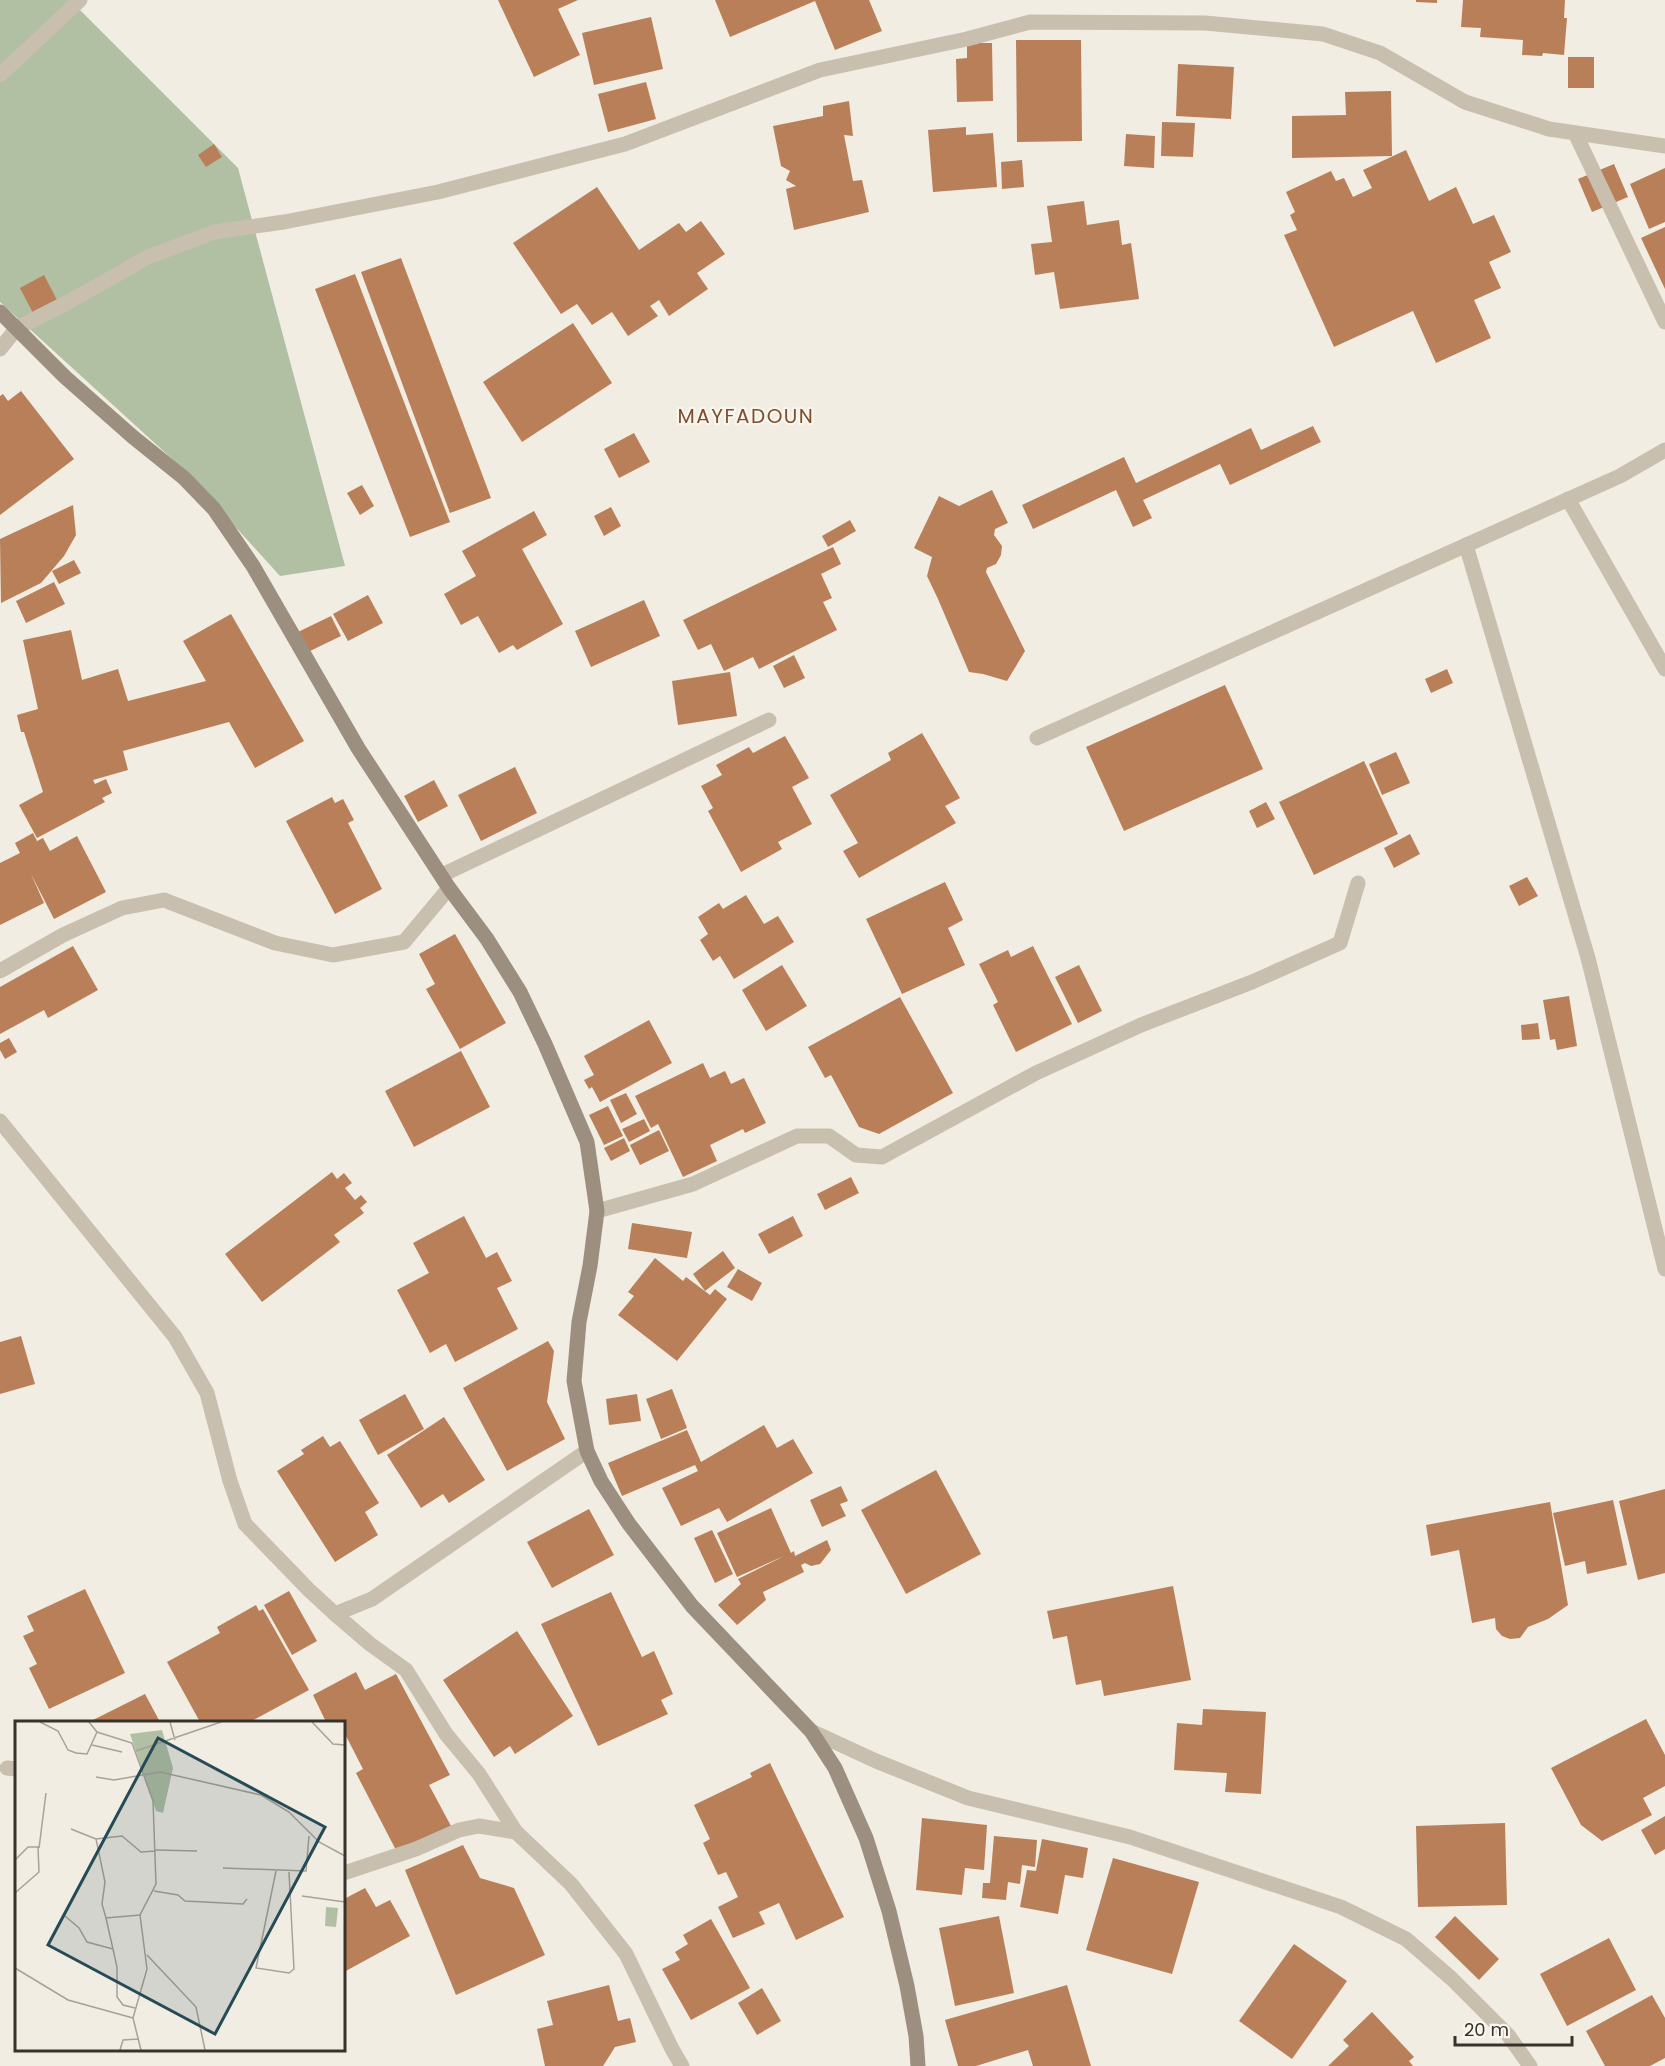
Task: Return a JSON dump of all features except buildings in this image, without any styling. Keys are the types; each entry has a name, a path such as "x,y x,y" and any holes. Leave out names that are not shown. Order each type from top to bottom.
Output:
{"street":[{"path":"0,75 80,0"},
{"path":"0,349 17,328 148,257 214,232 284,222 438,192 626,144 820,70 967,39 1030,22 1205,23 1323,34 1380,52 1465,102 1549,129 1665,146"},
{"path":"1575,133 1665,322"},
{"path":"0,312 65,377 184,478 214,509 253,566 358,747 446,882 488,939 520,992 587,1142 597,1211 590,1266 579,1322 574,1381 587,1451 601,1481 629,1524 692,1606 811,1731 835,1768 866,1838 889,1911 907,1986 916,2036 918,2066"},
{"path":"1038,738 1620,476 1665,450"},
{"path":"1568,499 1665,669"},
{"path":"1466,545 1588,958 1665,1269"},
{"path":"0,971 63,935 122,908 164,900 275,943 333,956 404,942 446,882 769,720"},
{"path":"597,1211 693,1184 797,1136 829,1136 856,1155 882,1157 1036,1073 1142,1025 1252,982 1340,943 1358,883"},
{"path":"0,1121 176,1337 207,1393 230,1481 245,1524 335,1614 370,1644 406,1670 446,1734 478,1774 516,1832 571,1884 626,1954 682,2066"},
{"path":"335,1614 372,1599 587,1451"},
{"path":"811,1731 876,1761 968,1798 1130,1837 1341,1907 1406,1939 1452,1979 1508,2035 1530,2066"},
{"path":"345,1873 416,1849 459,1830 479,1826 516,1832"}],"green space":[{"path":"0,0 70,0 238,168 345,566 280,576 181,467 0,302"}],"district":[{"name":"MAYFADOUN","path":"746,416"}]}
